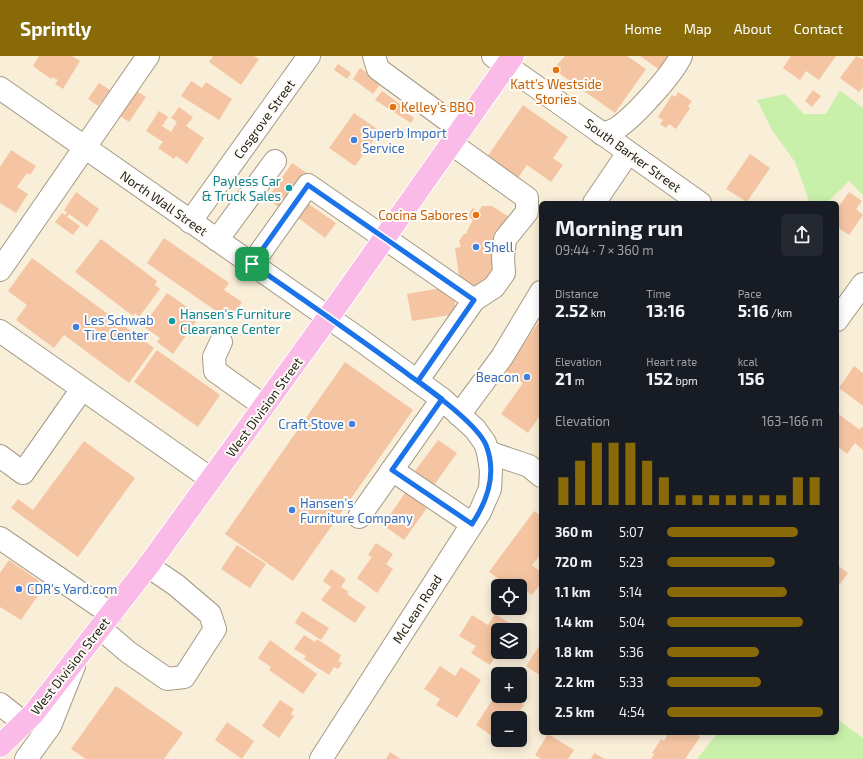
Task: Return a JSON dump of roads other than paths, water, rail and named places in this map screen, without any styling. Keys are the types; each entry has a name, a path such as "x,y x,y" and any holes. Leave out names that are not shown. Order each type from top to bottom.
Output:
{"main road":[{"name":"West Division Street","path":"0,746 24,723 76,661 148,566 385,238 456,137 505,59"}],"street":[{"path":"0,270 148,56"},
{"name":"Cosgrove Street","path":"190,222 309,56"},
{"path":"374,56 378,69 526,198 527,212 505,239 502,258 504,272 494,287 474,300 418,381"},
{"path":"602,134 617,128 640,107 677,65 681,56"},
{"name":"South Barker Street","path":"505,59 602,134 697,201"},
{"name":"North Wall Street","path":"0,88 85,146 190,222 418,381"},
{"path":"595,201 628,152"},
{"path":"217,240 275,161"},
{"path":"252,264 308,185 474,300"},
{"path":"839,317 863,284"},
{"path":"459,415 502,357 539,295"},
{"path":"0,330 211,479"},
{"path":"221,342 214,357 215,371 264,406"},
{"name":"McLean Road","path":"321,759 480,512 490,490 491,471 485,442 475,429 442,399 418,381"},
{"path":"0,456 23,472 82,388"},
{"path":"359,517 442,399"},
{"path":"488,452 529,466 539,474"},
{"path":"392,470 472,524"},
{"path":"0,538 106,621 128,652 167,679 184,677 215,629 210,614 176,585 148,566"},
{"path":"26,759 50,726 76,661"},
{"path":"0,704 24,723"}],"place":[{"name":"Katt's Westside Stories","path":"556,70"},
{"name":"Kelley's BBQ","path":"393,107"},
{"name":"Superb Import Service","path":"354,140"},
{"name":"Payless Car & Truck Sales","path":"289,188"},
{"name":"Cocina Sabores","path":"476,215"},
{"name":"Shell","path":"476,247"},
{"name":"Hansen's Furniture Clearance Center","path":"172,321"},
{"name":"Les Schwab Tire Center","path":"76,327"},
{"name":"Beacon","path":"527,377"},
{"name":"Craft Stove","path":"352,424"},
{"name":"Hansen's Furniture Company","path":"292,510"},
{"name":"CDR's Yard.com","path":"19,589"}]}
